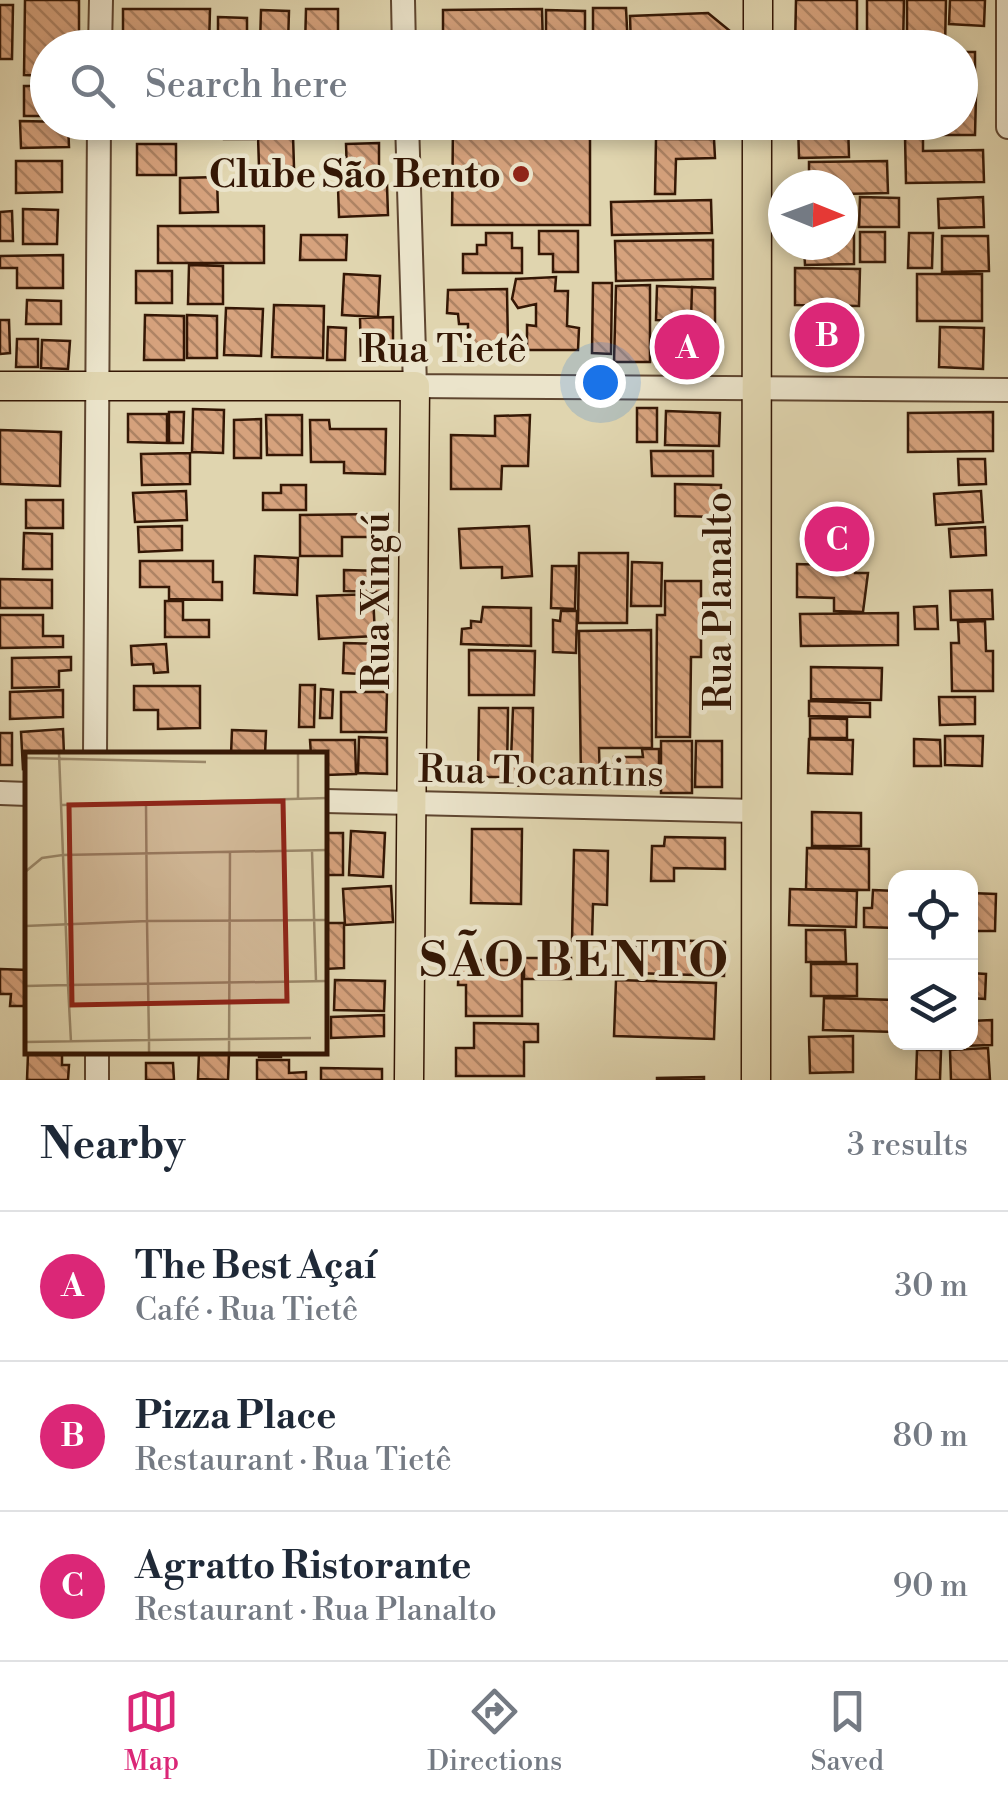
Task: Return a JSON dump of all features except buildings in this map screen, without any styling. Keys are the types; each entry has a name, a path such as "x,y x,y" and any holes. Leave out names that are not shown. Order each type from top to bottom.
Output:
{"main road":[{"path":"758,0 758,30"},
{"name":"Rua Planalto","path":"756,1080 757,140"},
{"name":"Rua Tietê","path":"0,386 415,386"},
{"name":"Rua Xingú","path":"409,1080 415,386"}],"street":[{"path":"100,30 101,0"},
{"path":"403,0 404,30"},
{"path":"1008,0 1008,128"},
{"path":"95,752 94,388 99,140"},
{"name":"Rua Xingú","path":"408,140 415,386"},
{"name":"Rua Tietê","path":"415,386 1008,390"},
{"name":"Rua Tocantins","path":"328,801 756,811"}],"place":[{"name":"Clube São Bento","path":"521,174"},
{"name":"Pizza Place","path":"827,335"},
{"name":"The Best Açaí","path":"687,347"},
{"name":"Agratto Ristorante","path":"837,539"}],"district":[{"name":"SÃO BENTO","path":"575,959"}]}
